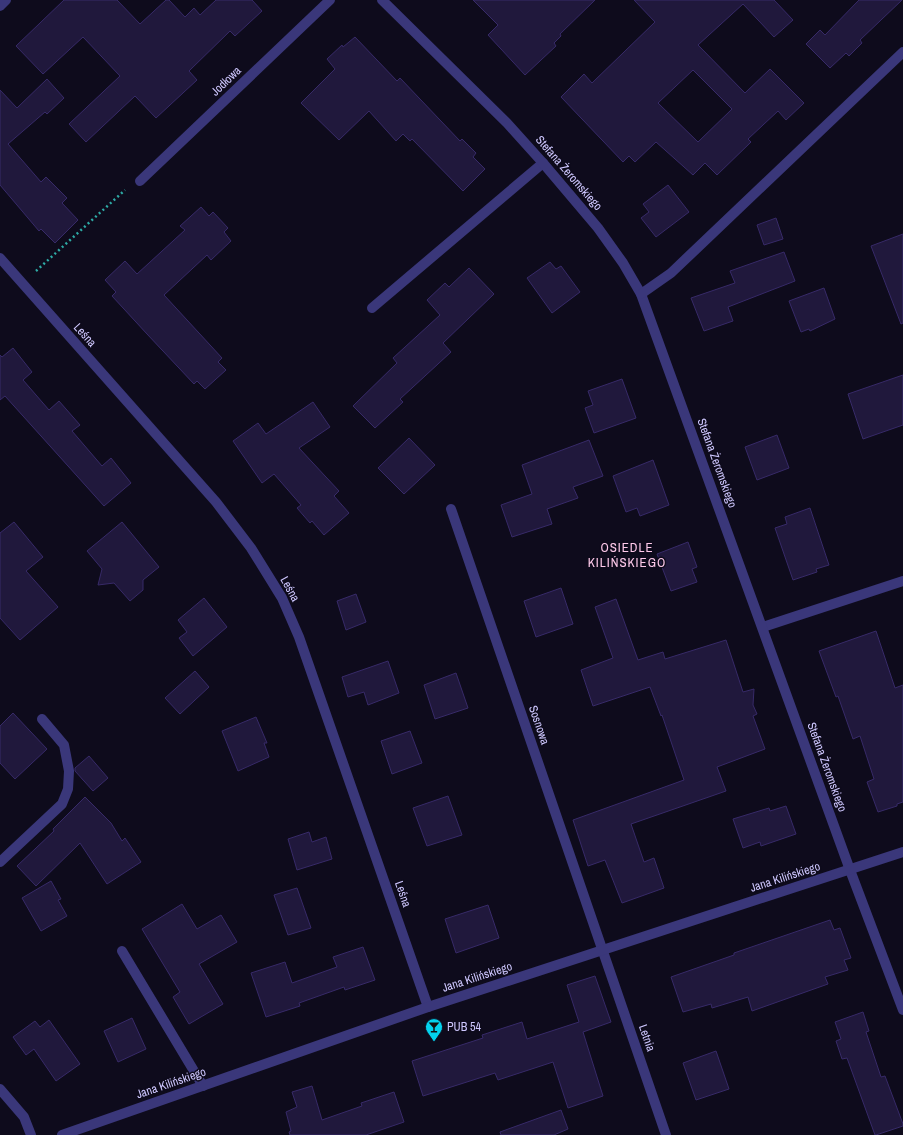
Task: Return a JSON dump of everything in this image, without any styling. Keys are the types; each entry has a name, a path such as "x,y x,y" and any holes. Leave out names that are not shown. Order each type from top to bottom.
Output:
{"street":[{"path":"0,6 6,0"},
{"name":"Jodłowa","path":"140,181 330,0"},
{"name":"Stefana Żeromskiego","path":"382,0 506,123 543,163 598,228 624,263 641,294 850,870 903,1010"},
{"path":"641,294 671,273 903,52"},
{"path":"372,308 543,163"},
{"name":"Leśna","path":"0,258 216,502 251,548 282,598 299,637 428,1006"},
{"name":"Sosnowa","path":"451,509 603,950"},
{"path":"763,627 903,581"},
{"path":"0,862 62,804 68,788 69,772 64,745 42,718"},
{"name":"Jana Kilińskiego","path":"62,1135 428,1006 903,852"},
{"name":"Letnia","path":"603,950 666,1135"},
{"path":"122,951 203,1086"},
{"path":"0,1090 24,1117 31,1135"}],"path":[{"path":"22,284 121,193 140,181"}],"building":[{"path":"64,0 117,0 140,24 166,0 169,0 185,17 194,8 200,15 216,0 252,0 262,11 235,36 230,31 189,71 197,80 156,118 135,96 86,142 69,124 120,76 83,37 43,74 16,46"},
{"path":"473,0 595,0 560,34 561,36 554,43 556,46 525,75 488,35 498,25"},
{"path":"634,0 774,0 793,20 774,37 743,4 698,45 745,93 770,69 804,103 786,120 778,111 748,139 751,142 717,175 705,163 693,175 656,142 635,162 629,156 623,162 561,97 584,74 592,83 655,22","holes":["693,70 732,109 698,142 658,103"]},
{"path":"859,0 902,0 860,40 862,43 849,56 846,53 830,68 806,44 820,30 825,35"},
{"path":"355,37 397,81 400,78 460,141 462,139 476,153 473,157 485,169 463,191 412,139 410,141 403,134 396,141 369,111 339,140 301,103 335,69 327,59 342,45 343,47"},
{"path":"47,79 64,98 47,114 45,112 8,144 41,182 46,177 67,198 62,203 78,220 55,243 41,229 39,231 0,185 0,90 17,108"},
{"path":"668,185 689,212 656,237 641,218 649,212 643,204"},
{"path":"201,207 209,216 213,212 228,228 224,232 231,241 211,260 207,255 164,295 222,358 218,362 226,370 205,389 197,381 194,384 112,296 116,292 105,280 125,261 137,274 185,230 180,226"},
{"path":"776,218 783,239 764,245 757,225"},
{"path":"903,234 903,323 901,324 871,246"},
{"path":"784,252 795,281 728,307 733,321 704,331 691,298 735,283 730,271"},
{"path":"550,262 556,269 561,266 580,292 552,313 527,278"},
{"path":"469,268 494,294 443,343 451,352 400,399 403,402 375,428 353,406 397,363 393,358 440,315 427,300 445,283 449,287"},
{"path":"824,288 835,319 810,331 809,329 801,332 789,301"},
{"path":"13,348 32,372 23,380 49,410 59,401 80,425 72,431 102,466 111,458 131,483 104,506 5,396 0,400 0,355 2,357"},
{"path":"903,375 903,425 863,439 848,394"},
{"path":"622,379 636,418 594,433 585,408 593,405 588,391"},
{"path":"313,402 330,427 299,448 339,491 334,496 349,513 324,535 312,521 310,523 297,508 301,505 274,474 262,483 233,441 258,423 266,434"},
{"path":"777,435 789,468 757,480 745,447"},
{"path":"409,438 435,465 404,494 378,468"},
{"path":"589,440 603,476 573,487 578,498 547,509 552,524 512,537 501,505 532,494 522,465"},
{"path":"653,460 669,505 640,516 637,508 626,512 613,476"},
{"path":"810,508 829,565 816,569 817,572 793,580 775,528 787,524 785,517"},
{"path":"14,522 43,557 26,571 58,607 20,640 0,618 0,533"},
{"path":"122,522 159,567 143,580 143,590 130,601 114,583 98,585 102,569 87,551"},
{"path":"688,542 697,567 692,569 697,582 671,591 657,554"},
{"path":"561,588 573,624 536,637 524,601"},
{"path":"356,594 366,622 346,630 337,601"},
{"path":"204,598 227,627 193,656 179,638 187,632 178,620"},
{"path":"616,599 638,660 663,652 665,659 726,640 743,692 754,689 753,705 757,714 753,716 765,749 717,767 726,791 631,824 644,862 654,858 664,888 622,903 605,860 588,866 573,820 684,780 662,715 661,716 650,687 593,706 581,670 613,658 595,607"},
{"path":"876,631 895,688 903,685 903,802 897,804 897,806 878,812 867,782 874,779 860,736 853,739 838,696 836,697 819,651"},
{"path":"388,661 399,693 368,705 364,692 348,697 342,677"},
{"path":"195,671 209,687 180,714 165,698"},
{"path":"456,673 468,708 435,719 424,685"},
{"path":"13,713 47,749 15,779 0,763 0,726"},
{"path":"256,717 267,743 264,743 269,757 238,771 222,731"},
{"path":"410,731 422,763 392,774 381,741"},
{"path":"89,756 108,778 93,791 75,771 75,768"},
{"path":"448,796 462,835 427,846 413,808"},
{"path":"85,797 111,823 122,841 125,838 141,862 107,884 80,843 36,886 17,866 54,831 53,829"},
{"path":"786,806 796,834 761,846 760,842 743,848 733,819 769,808 770,811"},
{"path":"309,832 312,842 326,837 332,859 297,870 288,839"},
{"path":"51,881 61,899 58,900 67,916 41,931 22,898"},
{"path":"297,888 311,928 288,935 274,895"},
{"path":"182,904 197,929 221,915 237,942 199,964 223,1004 189,1024 173,997 180,992 142,929"},
{"path":"488,905 499,938 456,953 445,919"},
{"path":"830,920 834,930 840,928 851,958 844,960 848,970 825,977 828,984 752,1011 748,997 712,1008 711,1004 683,1012 671,977 734,955 734,953"},
{"path":"363,947 375,980 345,990 344,987 299,1003 300,1006 266,1017 251,973 285,962 292,983 337,967 333,957"},
{"path":"595,976 611,1022 583,1032 603,1096 568,1108 553,1062 498,1080 495,1073 423,1096 412,1061 483,1038 482,1035 522,1022 527,1039 579,1022 567,985"},
{"path":"863,1012 869,1031 866,1032 881,1077 885,1076 903,1124 903,1126 876,1135 847,1058 842,1059 836,1041 841,1039 835,1022"},
{"path":"132,1018 146,1049 118,1062 104,1031"},
{"path":"49,1020 80,1064 56,1081 34,1049 26,1055 13,1037 35,1021 40,1027"},
{"path":"716,1051 729,1089 696,1100 683,1063"},
{"path":"312,1086 322,1120 362,1106 361,1103 394,1092 404,1122 366,1135 290,1135 289,1132 291,1131 286,1112 297,1107 292,1092"},
{"path":"561,1110 568,1129 554,1135 501,1135 500,1132"}],"place":[{"name":"PUB 54","path":"434,1042"}],"district":[{"name":"OSIEDLE KILIŃSKIEGO","path":"627,554"}]}
